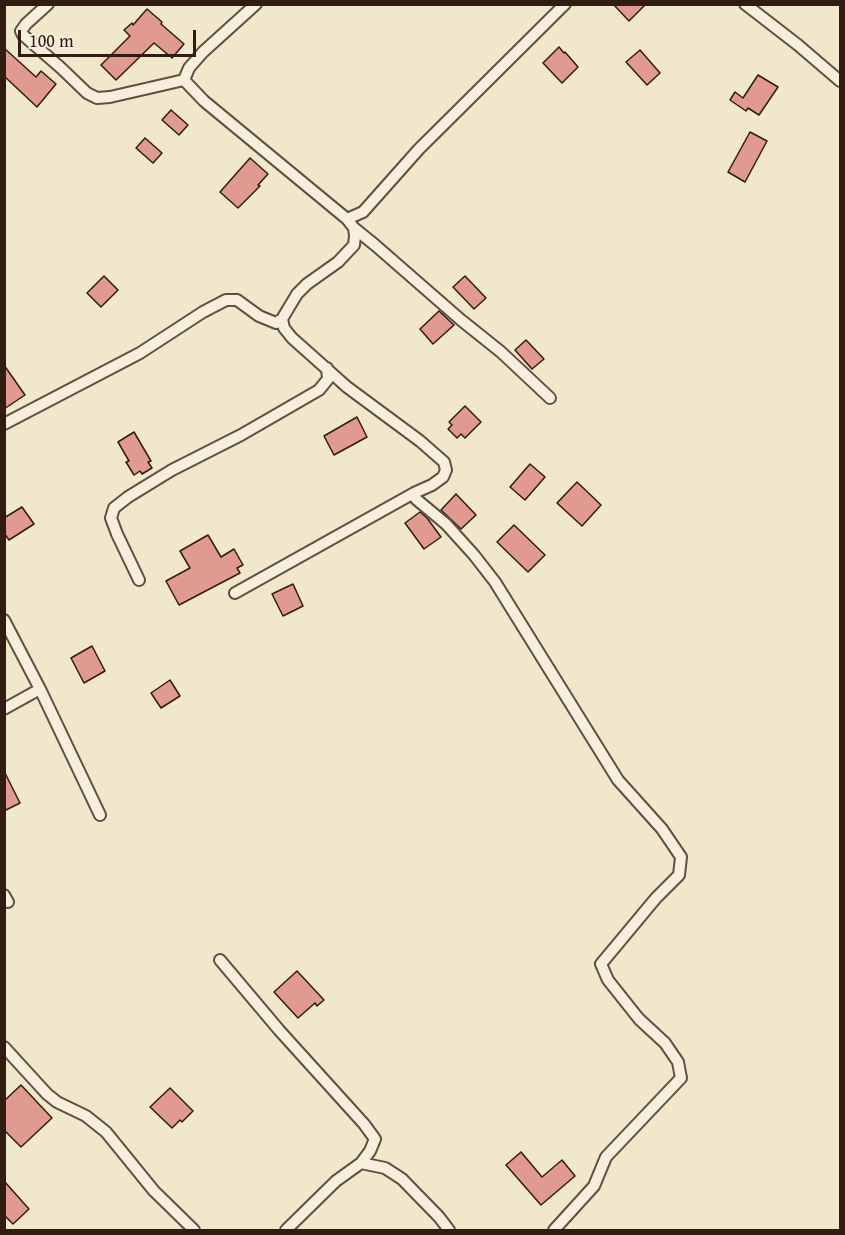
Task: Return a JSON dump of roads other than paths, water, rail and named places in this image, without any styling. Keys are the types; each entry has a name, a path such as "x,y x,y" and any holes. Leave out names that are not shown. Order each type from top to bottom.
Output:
{"street":[{"path":"48,4 21,31 87,93 97,98 110,97 184,80"},
{"path":"184,80 189,68 203,52 256,4"},
{"path":"350,224 419,149 565,4"},
{"path":"745,4 840,81"},
{"path":"184,80 204,101 501,352 550,398"},
{"path":"4,424 140,353 203,312 226,300 237,300 259,316 276,322 282,319 297,294 338,262 354,245 356,236 350,224"},
{"path":"235,593 432,485 443,477 446,470 444,462 438,455 347,387 292,338 284,328 282,319"},
{"path":"139,580 111,518 114,508 172,470 241,435 319,390 328,379 327,368"},
{"path":"414,493 416,499 446,524 495,582 618,780 662,829 681,857 679,875 656,898 601,964 608,980 678,1062 681,1078 606,1157 594,1186 554,1230"},
{"path":"4,620 40,688 100,815"},
{"path":"4,709 40,688"},
{"path":"220,960 375,1139 361,1163 336,1181 286,1230"},
{"path":"4,1047 47,1094 57,1102 94,1121 106,1132 154,1191 194,1230"},
{"path":"361,1163 385,1168 402,1179 440,1216 449,1230"}]}
